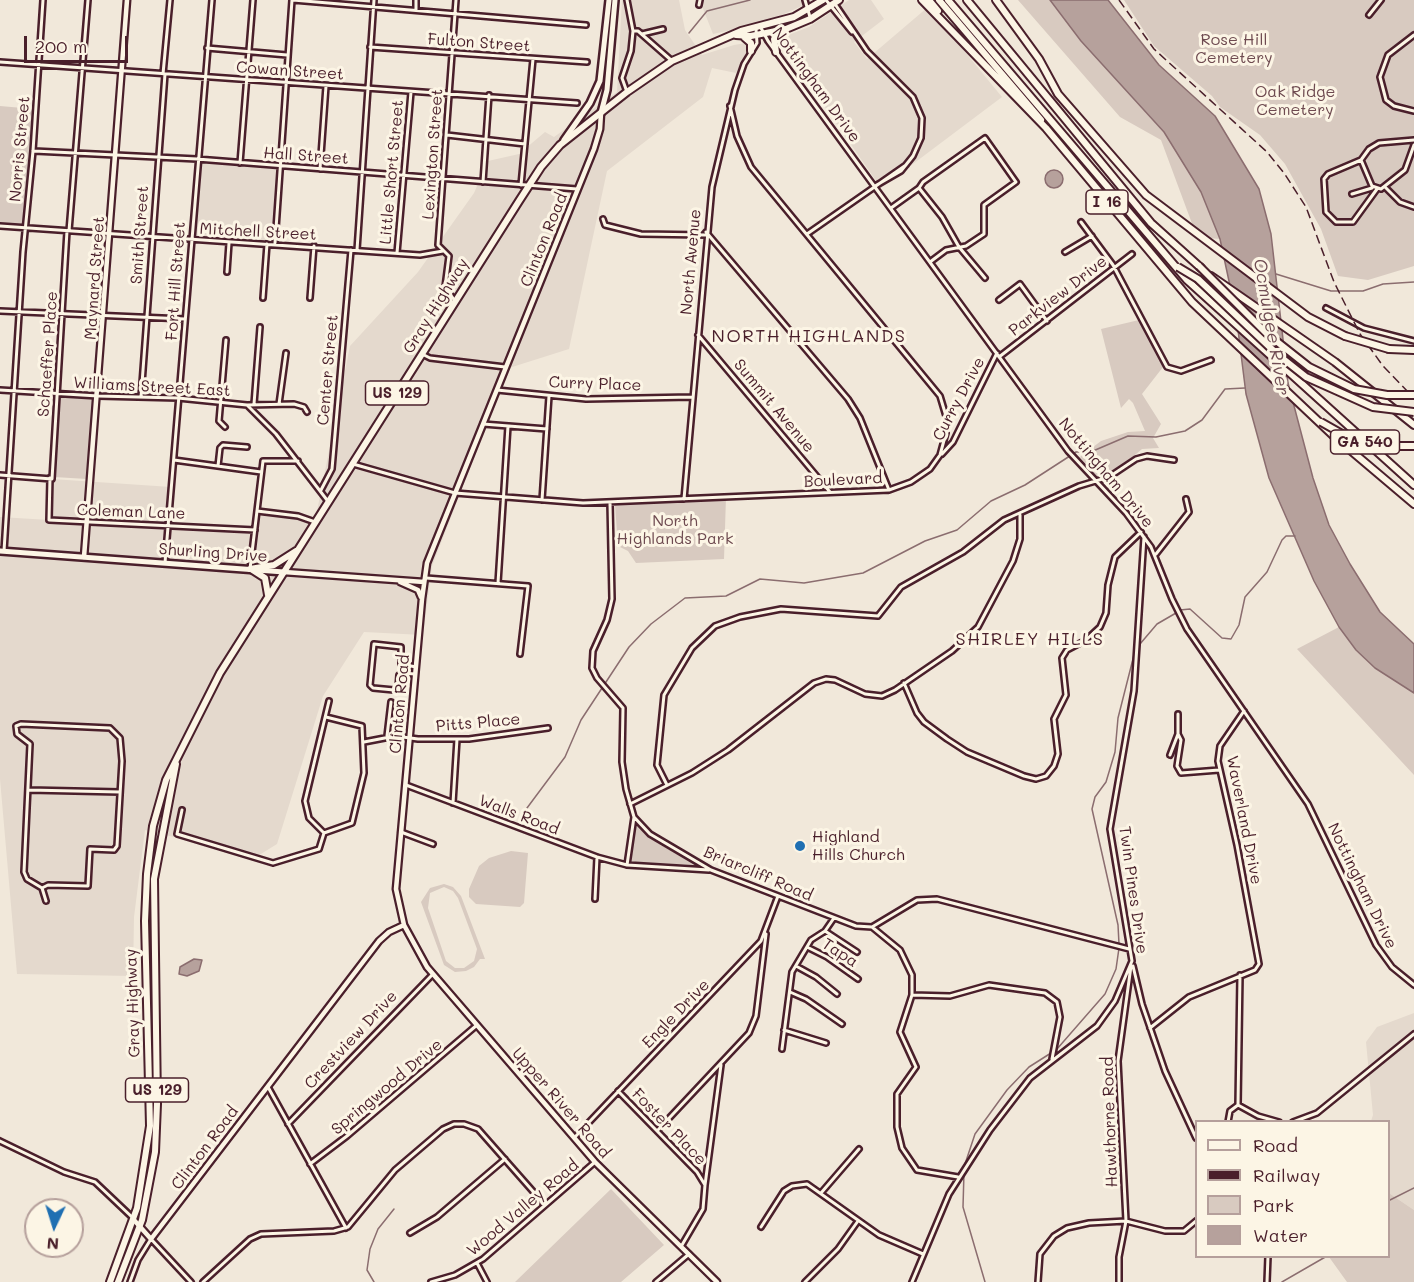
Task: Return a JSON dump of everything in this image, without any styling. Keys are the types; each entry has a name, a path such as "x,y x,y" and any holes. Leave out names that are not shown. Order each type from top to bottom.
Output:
{"highway":[{"path":"922,0 1046,128"},
{"path":"929,0 956,34"},
{"name":"I 16","path":"939,0 1039,115 1046,128 1167,276 1251,359 1321,422"},
{"path":"948,0 1204,296 1414,485"},
{"name":"I 16","path":"967,0 1151,223 1199,267 1318,350 1414,425"},
{"name":"I 16","path":"996,0 1039,59 1058,94 1146,195 1308,317 1345,336 1389,349 1414,350"},
{"name":"US 129","path":"760,31 831,2"},
{"name":"US 129","path":"740,36 790,27 810,19 831,2"},
{"path":"776,52 775,38 790,27"},
{"name":"Gray Highway","path":"110,1282 134,1220 143,1182 150,1126 145,921 147,874 160,799 166,780 207,695 529,186 560,145 620,97 672,62 705,45 740,36"},
{"path":"740,36 751,43 751,51"},
{"path":"1178,267 1198,279 1277,354 1306,377 1373,407 1414,412"},
{"path":"1199,267 1266,333 1309,367 1354,389 1386,395 1414,395"},
{"path":"1321,422 1357,457 1414,504"},
{"name":"GA 540","path":"1321,422 1344,435 1362,441 1392,446 1414,446"},
{"path":"250,569 274,565 297,551"},
{"path":"250,569 265,579 268,596"},
{"name":"Gray Highway","path":"117,1282 139,1228 154,1161 158,1104 154,879 163,823 178,758"}],"main road":[{"path":"560,145 583,115 596,91 602,70 609,0"},
{"path":"600,112 607,90 615,0"},
{"path":"607,90 613,96 620,97"},
{"name":"Shurling Drive","path":"2,551 284,572"}],"street":[{"name":"Norris Street","path":"2,551 44,0"},
{"name":"Schaeffer Place","path":"51,479 68,231 76,152 77,111 83,69 88,0"},
{"name":"Maynard Street","path":"84,557 105,316 128,0"},
{"name":"Smith Street","path":"141,397 170,0"},
{"name":"Fort Hill Street","path":"165,563 212,0"},
{"path":"240,163 253,0"},
{"path":"274,244 292,0 586,24"},
{"path":"357,250 374,0"},
{"path":"416,0 416,10"},
{"name":"Lexington Street","path":"456,0 438,245 449,258 446,290 456,302"},
{"path":"627,0 633,31 631,51 622,78 627,92"},
{"path":"805,0 810,19"},
{"path":"1369,15 1381,0"},
{"path":"807,234 906,164 921,138 923,123 920,109 907,90 852,32 831,2"},
{"path":"642,34 663,29"},
{"path":"633,31 642,34 672,62"},
{"name":"North Avenue","path":"684,499 706,233 712,187 730,106 741,70 760,31"},
{"name":"Nottingham Drive","path":"760,31 1072,455 1143,534 1155,555 1182,620 1308,804 1381,953 1401,976 1414,985"},
{"path":"1413,38 1388,55 1382,68 1380,85 1391,104 1414,111"},
{"name":"Fulton Street","path":"370,47 587,62"},
{"path":"207,48 287,54"},
{"path":"521,185 534,58"},
{"name":"Cowan Street","path":"0,62 577,103"},
{"path":"320,169 326,86"},
{"name":"Little Short Street","path":"397,253 411,92"},
{"path":"483,182 489,95"},
{"path":"730,106 737,136 746,159 938,392 947,422 946,439 940,455"},
{"name":"Clinton Road","path":"151,1239 379,941 389,932 404,925 396,889 422,599 429,558 598,136 600,112"},
{"path":"447,135 525,144"},
{"path":"891,208 985,138 1016,182 984,205 984,234 966,246 946,250 930,262"},
{"path":"1375,188 1353,222 1336,222 1326,212 1325,177 1361,160 1369,149 1378,143 1414,140"},
{"path":"1352,194 1385,188 1405,170 1414,145"},
{"name":"Hall Street","path":"33,151 197,159 577,189"},
{"path":"1361,160 1375,188"},
{"path":"920,188 942,216 959,247 985,278"},
{"path":"1385,188 1400,202 1414,207"},
{"path":"603,219 605,225 641,234 706,233 848,399 860,418 889,490"},
{"path":"1081,222 1113,268 1167,367 1180,371 1211,360"},
{"name":"Mitchell Street","path":"0,226 420,255 443,251"},
{"path":"1065,252 1092,236"},
{"path":"227,272 229,243"},
{"path":"263,298 267,244"},
{"path":"310,298 314,246"},
{"name":"Center Street","path":"321,490 332,469 351,250"},
{"name":"Parkview Drive","path":"998,355 1047,321 1132,254"},
{"path":"999,300 1020,284 1047,321"},
{"path":"1326,308 1365,328 1414,341"},
{"path":"0,311 185,319"},
{"path":"254,404 260,327"},
{"name":"Summit Avenue","path":"698,335 830,492"},
{"path":"225,427 219,421 226,340"},
{"path":"279,404 286,353"},
{"path":"422,354 430,358 505,367"},
{"name":"Curry Drive","path":"940,455 953,442 998,355"},
{"name":"Williams Street East","path":"0,390 178,398 247,405 298,460 328,502"},
{"name":"Curry Place","path":"496,390 586,399 692,397"},
{"path":"542,500 549,396"},
{"path":"247,405 302,405 307,412"},
{"path":"483,424 547,429"},
{"path":"498,583 508,426"},
{"path":"219,466 220,448 224,445 247,447"},
{"name":"Boulevard","path":"353,463 455,493 610,503 889,490 916,480 940,455"},
{"path":"667,785 657,765 664,695 692,648 709,630 728,621 781,609 878,616 901,587 963,552 999,523 1094,481 1109,477 1125,465 1147,456 1174,460"},
{"path":"250,569 261,472 265,459 298,460"},
{"path":"174,460 261,472"},
{"path":"0,475 51,479"},
{"name":"Coleman Lane","path":"51,479 47,519 87,523 255,530"},
{"path":"1155,555 1189,512 1186,499"},
{"name":"Briarcliff Road","path":"610,503 611,606 591,658 592,670 621,704 624,712 623,771 634,817 650,834 711,870 856,926 872,927"},
{"path":"257,511 298,516 315,522"},
{"path":"630,804 728,750 820,680 839,681 865,694 877,696 888,694 964,642 978,627 1013,561 1020,539 1020,515"},
{"path":"904,682 917,713 924,723 947,739 977,756 1024,776 1036,779 1046,777 1057,759 1054,719 1066,695 1062,658 1066,650 1086,640 1100,627 1106,614 1108,585 1115,557 1143,534"},
{"name":"Twin Pines Drive","path":"912,1282 958,1177 1019,1089 1052,1059 1090,1033 1107,1015 1132,961 1110,829 1134,691 1143,534"},
{"name":"Shurling Drive","path":"284,572 424,580"},
{"path":"395,580 418,590 422,599"},
{"path":"424,580 528,586 520,654"},
{"path":"374,644 401,647 400,664 396,690 371,687 374,644"},
{"path":"400,664 416,668"},
{"path":"399,675 402,673 415,674"},
{"path":"324,833 309,818 305,801 328,701"},
{"path":"387,737 391,702"},
{"name":"Waverland Drive","path":"1240,975 1256,970 1259,964 1219,770 1220,746 1244,711"},
{"path":"1170,755 1178,734 1178,714"},
{"path":"324,833 352,823 364,773 364,742 360,724 326,717"},
{"path":"42,888 48,885 88,886 90,849 114,850 117,846 120,738 110,728 21,724 16,726 17,734 30,744 24,872 27,879 42,888 46,901"},
{"name":"Pitts Place","path":"364,742 387,737 457,739 548,728"},
{"path":"1178,734 1181,740 1178,766 1180,773 1219,770"},
{"path":"453,802 457,739"},
{"name":"Walls Road","path":"405,784 597,857 627,865 711,870"},
{"path":"29,790 120,792"},
{"path":"182,810 177,834 273,863 319,849 324,833"},
{"path":"627,865 634,817"},
{"path":"400,832 433,844"},
{"path":"595,899 597,857"},
{"name":"Engle Drive","path":"574,1138 761,941 778,896"},
{"path":"958,1177 917,1170 907,1159 899,1138 897,1094 916,1067 900,1036 912,995 912,975 904,956 893,943 872,927 917,900 937,899 1129,949"},
{"path":"782,1049 796,966 812,939 825,931 834,918"},
{"name":"Upper River Road","path":"404,925 416,952 433,974 595,1162 682,1245 717,1282"},
{"path":"825,931 856,952"},
{"path":"657,1131 744,1039 753,1023 766,932"},
{"name":"Tapa","path":"807,946 858,979"},
{"path":"1132,961 1135,981 1150,1028 1181,1108 1195,1134"},
{"name":"Hawthorne Road","path":"1119,1282 1119,1257 1126,1221 1119,1061 1132,961"},
{"path":"796,966 816,977 837,994"},
{"name":"Crestview Drive","path":"288,1124 433,974"},
{"path":"1150,1028 1190,997 1240,975 1238,1105"},
{"path":"912,995 950,996 989,985 1050,996 1057,1002 1060,1017 1052,1059"},
{"path":"790,992 806,999 843,1024"},
{"name":"Springwood Drive","path":"310,1164 338,1144 477,1025"},
{"path":"784,1030 826,1043"},
{"path":"1300,1120 1310,1117 1324,1108 1414,1034"},
{"path":"705,1185 721,1063"},
{"path":"267,1086 346,1228"},
{"name":"Foster Place","path":"618,1091 697,1172 705,1185 703,1209 682,1245"},
{"path":"1228,1120 1230,1111 1238,1105"},
{"path":"1238,1105 1258,1116 1272,1120"},
{"path":"203,1282 250,1239 261,1234 346,1228 355,1221 395,1170 448,1126 464,1124 478,1129 545,1205"},
{"path":"0,1141 64,1173 95,1182 134,1220 191,1282"},
{"path":"821,1193 859,1149"},
{"path":"410,1233 437,1217 505,1159"},
{"name":"Wood Valley Road","path":"431,1282 455,1275 477,1263 595,1162"},
{"path":"762,1227 788,1188 807,1184 889,1240 923,1254"},
{"path":"805,1282 843,1244 858,1221"},
{"path":"1038,1282 1040,1254 1054,1236 1076,1226 1126,1221 1169,1232 1189,1230 1195,1223"},
{"path":"130,1282 138,1260 151,1239"},
{"path":"656,1282 689,1254"},
{"path":"1267,1282 1268,1258"},
{"path":"477,1263 487,1282"}],"shaded area":[{"path":"622,0 679,0 685,30 702,55 734,45 746,43 749,47 736,73 712,68 703,97 607,171 569,349 509,368 432,566 423,635 364,632 323,696 277,844 256,857 145,830 134,917 133,976 17,974 0,779 0,517 49,520 52,479 171,487 168,525 254,530 257,511 298,516 315,521 350,346 418,272 474,193 488,161 519,154 545,132 554,137 617,92"},
{"path":"702,0 815,0 764,23 713,34 702,6"},
{"path":"849,0 871,0 884,19 854,42 867,59 928,7 1002,97 881,188 778,39 809,27"},
{"path":"199,163 277,168 273,242 194,237"},
{"path":"1414,1013 1414,1210 1390,1194 1390,1120 1371,1120 1373,1115 1366,1042 1377,1027"}],"green space":[{"path":"1018,0 1050,0 1081,41 1164,132 1201,192 1220,239 1197,237 1161,140 1120,117"},
{"path":"1124,0 1414,0 1414,266 1368,280 1338,276 1321,229 1285,164 1260,135 1220,107 1212,96 1154,46"},
{"path":"0,106 34,109 23,225 0,224"},
{"path":"1139,320 1163,367 1142,394 1161,424 1153,438 1159,448 1142,449 1103,482 1080,457 1101,441 1128,432 1145,431 1129,399 1121,408 1101,329"},
{"path":"58,396 93,398 87,479 54,477"},
{"name":"North Highlands Park","path":"726,497 724,559 636,563 628,551 618,546 615,505"},
{"path":"1339,627 1356,650 1375,668 1414,693 1414,775 1297,649"},
{"path":"636,824 661,845 697,865 631,862"},
{"path":"511,851 528,853 524,903 520,907 476,904 469,897 469,889 479,866 489,858"},
{"path":"444,884 453,887 461,896 485,959 480,959 474,967 466,971 455,972 444,965 421,902 430,888","holes":["444,887 453,891 458,898 477,949 474,961 464,968 455,968 446,961 428,908 430,893"]},
{"path":"611,1189 664,1245 621,1282 515,1282"},
{"path":"1390,1194 1414,1210 1414,1282 1347,1282 1330,1258 1390,1258"}],"water":[{"name":"Ocmulgee River","path":"1050,0 1108,0 1159,65 1215,116 1259,189 1271,234 1288,383 1313,478 1329,525 1350,564 1380,612 1414,644 1414,693 1375,668 1356,650 1339,627 1314,581 1269,478 1246,394 1236,314 1220,239 1201,192 1164,132 1081,41"},
{"path":"1050,170 1058,170 1063,175 1061,186 1050,188 1045,183 1045,175"},
{"path":"194,959 202,960 199,971 187,976 179,974 180,967"}],"waterway":[{"path":"689,33 707,11 750,0"},
{"name":"Ocmulgee River","path":"1276,274 1331,291 1363,291 1383,284 1414,282"},
{"path":"527,808 565,757 581,720 629,647 651,624 685,598 726,596 760,579 804,583 863,573 925,541 957,530 991,501 1025,485 1076,452 1093,451 1128,436 1156,437 1185,431 1202,420 1225,389 1245,388"},
{"path":"1180,610 1190,609 1222,638 1231,639 1239,625 1245,597 1267,572 1282,540 1286,536 1295,536"},
{"path":"1140,644 1157,624 1176,613"},
{"path":"1119,944 1118,925 1092,809 1095,797 1106,782 1115,752 1118,718 1135,651"},
{"path":"1057,1049 1105,994 1116,969 1119,948"},
{"path":"965,1164 975,1134 1007,1090 1029,1067 1051,1053"},
{"path":"964,1172 963,1207 985,1282"},
{"path":"1390,1200 1414,1188"},
{"path":"374,1282 367,1270 370,1249 378,1229 394,1209"},
{"path":"1282,1282 1324,1258"}],"railway":[{"path":"1119,0 1154,49 1267,152 1284,173 1306,207 1334,282 1360,334 1383,366 1414,398"}],"place":[{"name":"Highland Hills Church","path":"800,846"}],"district":[{"name":"NORTH HIGHLANDS","path":"809,336"},
{"name":"SHIRLEY HILLS","path":"1030,639"}],"park label":[{"name":"Rose Hill Cemetery","path":"1234,49"},
{"name":"Oak Ridge Cemetery","path":"1295,101"}]}
